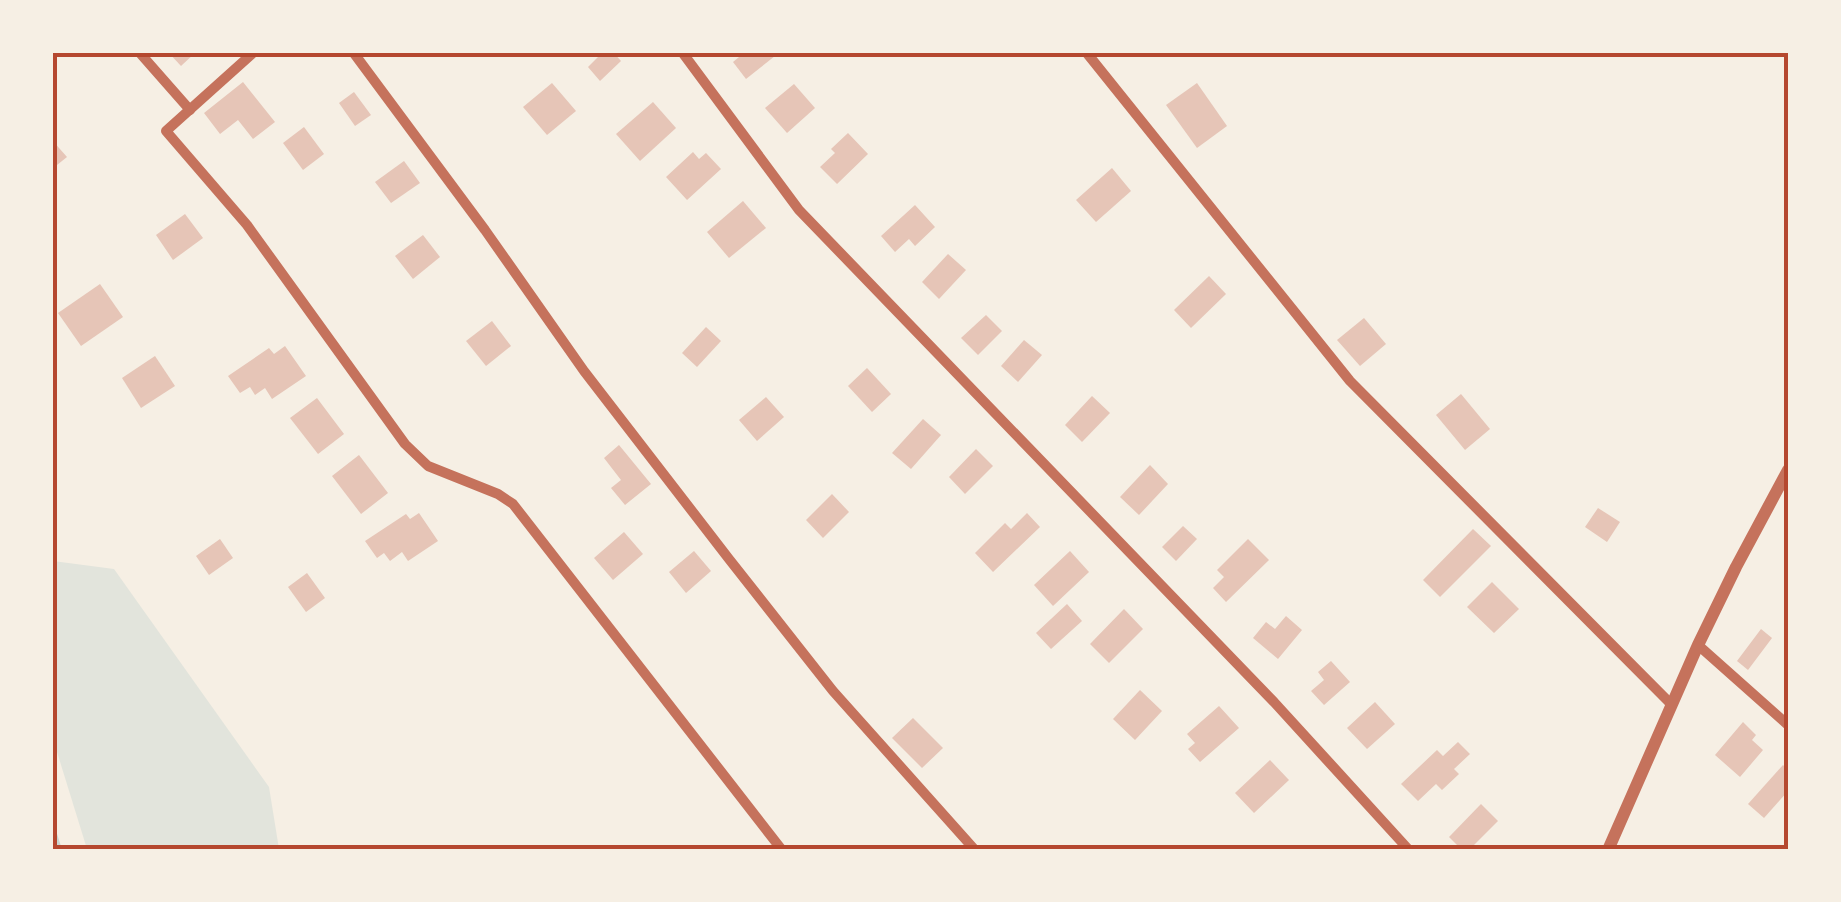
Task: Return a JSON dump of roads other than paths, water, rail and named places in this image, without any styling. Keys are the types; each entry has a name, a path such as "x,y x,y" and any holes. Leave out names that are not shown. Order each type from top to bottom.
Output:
{"street":[{"path":"140,52 190,110"},
{"path":"254,52 166,131 247,225 405,444 428,466 498,494 513,504 782,850"},
{"path":"353,52 584,371 729,559 833,690 975,850"},
{"path":"682,52 799,210 1274,702 1409,850"},
{"path":"1086,52 1350,381 1672,704"},
{"path":"1608,850 1698,646 1788,470"},
{"path":"1698,646 1788,725"}],"waterway":[{"path":"52,828 59,850"}]}
